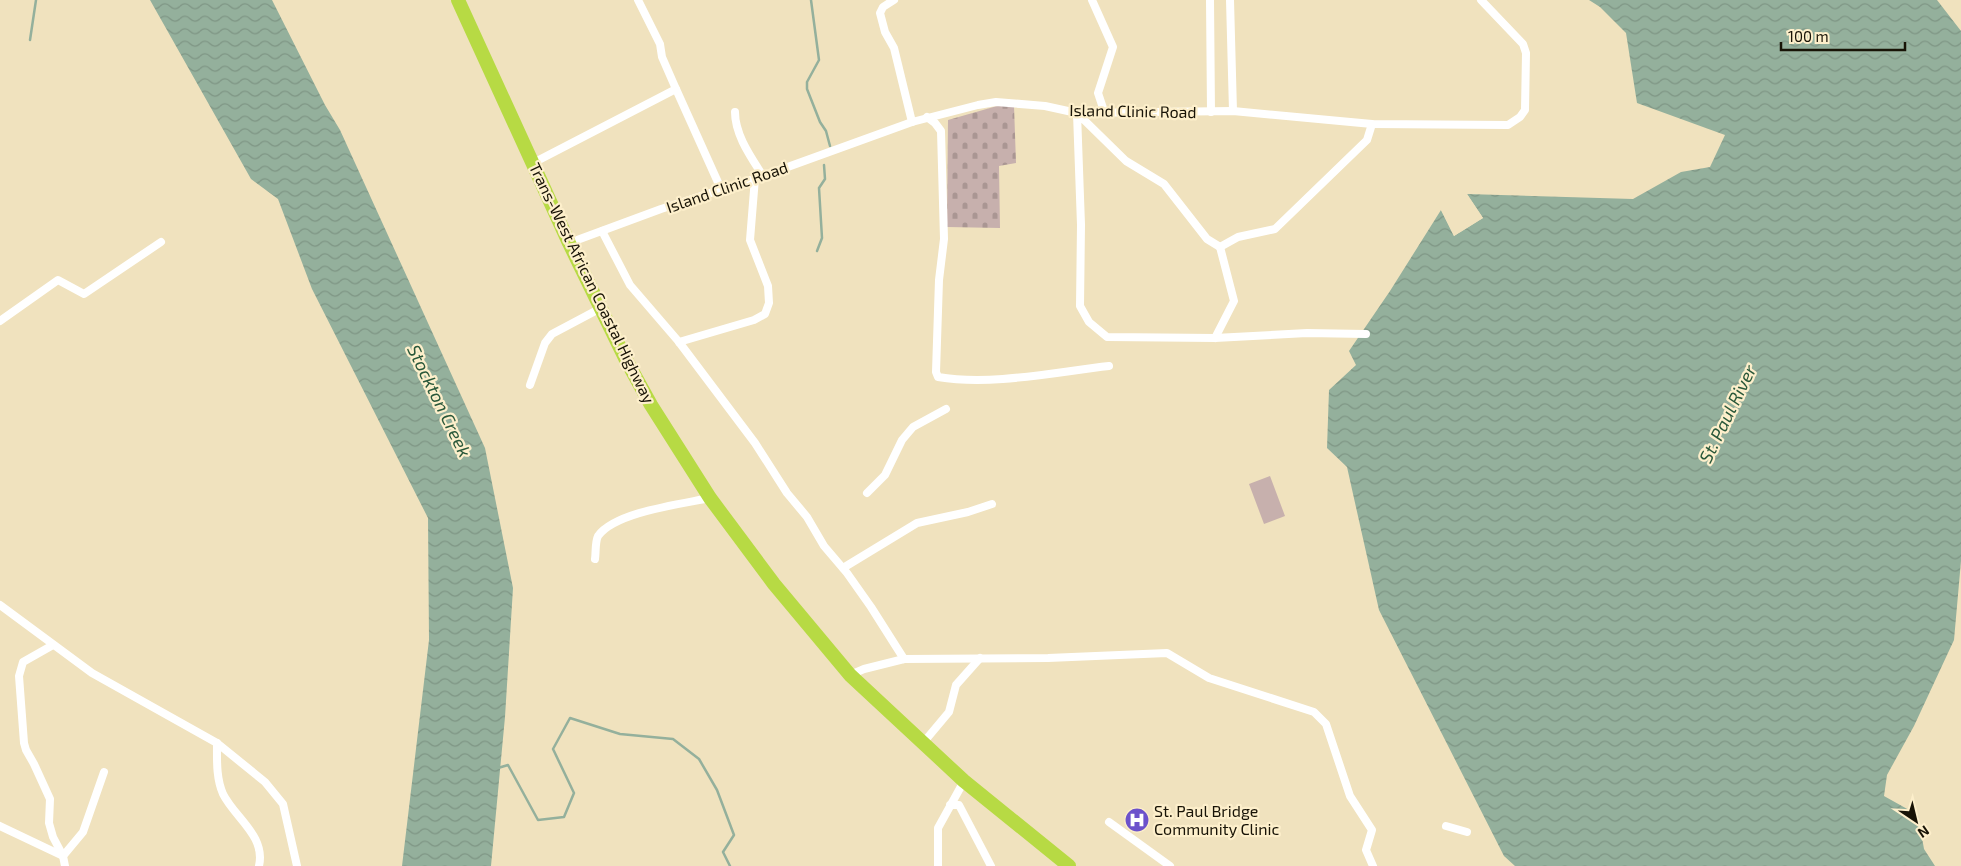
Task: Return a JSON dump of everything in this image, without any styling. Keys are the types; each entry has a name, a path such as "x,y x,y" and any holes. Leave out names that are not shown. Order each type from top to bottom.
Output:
{"highway":[{"name":"Trans-West African Coastal Highway","path":"458,0 569,243 625,358 651,405 710,498 774,584 850,675 964,781 1069,866"}],"street":[{"path":"638,0 660,44 662,58 722,189"},
{"path":"894,0 883,7 880,13 885,32 894,48 912,122"},
{"path":"1092,0 1113,46 1098,93 1105,114"},
{"path":"1210,0 1210,112"},
{"path":"1230,0 1233,111"},
{"name":"Island Clinic Road","path":"569,243 927,117 996,102 1045,106 1077,113 1233,111 1372,124 1508,125 1520,117 1525,110 1526,52 1523,44 1481,0"},
{"path":"533,163 676,90"},
{"path":"679,342 754,320 765,314 769,303 768,286 750,240 759,177 735,123 735,112"},
{"path":"1077,113 1126,161 1164,184 1207,239 1220,247 1234,301 1215,338"},
{"path":"1077,113 1080,306 1089,322 1107,337 1215,338 1307,333 1366,334"},
{"path":"927,117 935,123 940,131 944,239 937,321 936,372 938,376 950,378 1000,378 1109,366"},
{"path":"1220,247 1238,237 1275,229 1368,140 1372,124"},
{"path":"602,231 630,285 679,342 755,443 787,493 807,517 824,546 843,568 871,607 904,659"},
{"path":"0,321 58,280 84,294 161,242"},
{"path":"530,385 545,343 552,334 601,308"},
{"path":"866,493 884,475 902,440 913,427 946,409"},
{"path":"595,559 597,538 608,527 626,516 710,498"},
{"path":"843,568 917,523 968,512 992,504"},
{"path":"0,605 92,673 217,743 265,782 282,804 297,866"},
{"path":"53,645 23,662 19,676 26,750 50,799 49,823 53,837 64,856 65,866"},
{"path":"850,675 864,669 904,659 1048,658 1167,653 1209,678 1314,712 1326,724 1350,796 1372,830 1366,850 1373,866"},
{"path":"923,744 949,712 956,685 980,658"},
{"path":"217,743 217,769 223,793 252,832 260,859 259,866"},
{"path":"64,856 83,832 104,772"},
{"path":"938,866 938,828 964,781"},
{"path":"950,804 959,805 991,866"},
{"path":"1109,822 1170,866"},
{"path":"0,826 64,856"},
{"path":"1446,826 1467,832"}],"green space":[{"path":"997,106 1014,106 1016,163 999,166 1000,228 947,227 948,120"},
{"path":"1270,476 1285,516 1264,524 1249,484"}],"water":[{"name":"Stockton Creek","path":"150,0 272,0 325,105 340,130 485,448 513,588 505,717 491,866 402,866 429,640 428,518 312,289 278,199 251,179"},
{"name":"St. Paul River","path":"1589,0 1937,0 1961,31 1961,561 1954,640 1914,726 1887,775 1884,796 1918,815 1924,849 1935,866 1515,866 1504,856 1379,610 1347,467 1327,448 1329,390 1356,365 1349,351 1390,291 1441,210 1454,236 1483,218 1467,194 1633,199 1681,172 1710,167 1725,135 1637,103 1626,33 1600,7"}],"pier":[{"path":"1467,194 1483,218 1454,236 1441,210 1443,209 1455,233 1479,217 1465,196"}],"waterway":[{"path":"30,40 36,0"},
{"path":"811,0 819,60 807,82 807,89 820,122 826,131 830,146"},
{"path":"817,251 822,238 819,188 825,179 824,165"},
{"path":"498,768 508,765 538,820 564,817 574,793 553,749 570,718 620,734 673,739 699,759 717,790 734,835 723,852 730,866"}],"place":[{"name":"St. Paul Bridge Community Clinic","path":"1137,820"}]}
